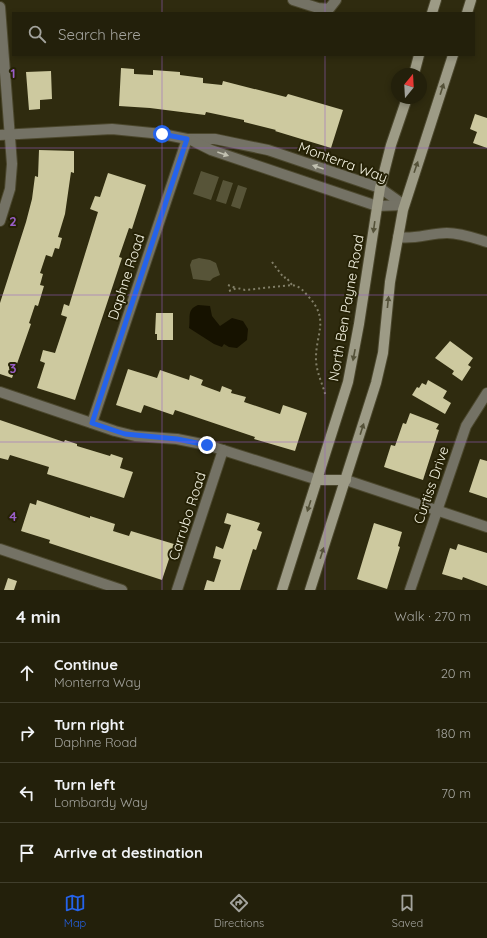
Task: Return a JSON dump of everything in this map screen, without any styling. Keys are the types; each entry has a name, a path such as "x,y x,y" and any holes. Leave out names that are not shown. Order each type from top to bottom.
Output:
{"street":[{"path":"293,0 318,8 329,9 336,0"},
{"path":"432,12 436,0"},
{"path":"467,12 471,0"},
{"path":"0,7 5,135 11,178 0,221"},
{"path":"416,68 419,56"},
{"path":"310,590 367,414 383,353 398,237 404,205 453,56"},
{"name":"North Ben Payne Road","path":"282,590 348,382 354,355 380,188 391,145 405,104"},
{"name":"Monterra Way","path":"5,135 112,129 162,134 187,139 215,139 268,150 380,188 404,205"},
{"name":"Monterra Way","path":"187,139 211,150 377,206 404,205"},
{"name":"Daphne Road","path":"92,423 187,139"},
{"path":"398,237 406,238 448,232 487,242"},
{"path":"0,392 125,434 191,441 318,480 346,480 487,527"},
{"name":"Curtiss Drive","path":"410,590 466,426 487,393"},
{"name":"Carrubo Road","path":"177,590 223,450"},
{"path":"0,549 122,590"}],"path":[{"path":"272,262 284,278 286,277 292,285 303,291 312,300 320,314 321,325 316,362 326,397"},
{"path":"228,285 245,290 292,285"},
{"path":"229,291 237,288"}],"shaded area":[{"path":"201,171 219,177 211,200 193,194"},
{"path":"223,180 233,183 226,204 216,201"},
{"path":"238,185 247,188 240,209 231,206"},
{"path":"199,258 216,263 220,275 210,281 193,279 190,265 192,260"},
{"path":"198,305 210,306 212,316 220,326 232,318 243,321 248,329 247,340 237,348 229,347 224,344 222,347 214,344 189,328 190,312"}],"building":[{"path":"121,68 134,69 134,74 153,75 153,70 180,72 180,75 203,78 203,83 222,85 223,81 286,97 288,94 343,110 331,148 275,131 276,130 244,122 244,120 206,112 205,115 150,108 119,106"},
{"path":"51,71 52,99 40,100 40,109 29,110 26,72"},
{"path":"475,114 487,118 487,148 473,143 477,132 470,129"},
{"path":"39,150 74,151 74,173 71,172 65,214 58,237 62,238 59,249 55,248 52,257 46,255 40,273 43,274 40,285 44,286 38,306 35,305 29,323 31,324 12,378 0,374 0,303 26,222 32,199 35,176 38,177"},
{"path":"108,173 146,185 132,229 129,228 119,257 122,258 75,400 37,388 45,363 40,361 43,350 55,353 67,317 61,315 64,304 69,306 98,212 90,209 95,196 100,197"},
{"path":"156,313 173,313 173,340 157,340 157,334 155,334"},
{"path":"450,341 473,358 468,365 471,367 462,381 452,374 454,371 435,358"},
{"path":"128,369 157,378 160,370 189,380 190,375 203,380 201,385 220,392 222,386 232,390 231,393 246,397 244,402 280,414 283,405 307,413 295,451 254,439 255,437 175,410 173,415 144,405 141,413 116,405"},
{"path":"428,380 447,391 443,398 451,403 445,414 412,395 417,387 419,388 422,383 426,385"},
{"path":"410,413 439,424 436,429 439,430 423,480 384,467 391,445 395,446 403,423 406,424"},
{"path":"0,420 64,442 65,440 77,444 77,446 110,456 111,454 123,458 120,468 133,472 124,498 47,474 49,467 10,455 8,460 0,458"},
{"path":"480,459 487,461 487,498 469,492"},
{"path":"37,500 90,518 90,516 115,524 113,531 129,536 131,531 174,544 162,580 49,543 50,540 21,531 30,503 36,505"},
{"path":"227,513 260,523 257,530 262,532 256,550 253,549 240,590 204,590 207,580 214,582 221,560 213,558 216,546 223,549 231,525 224,523"},
{"path":"374,523 402,532 398,546 400,547 387,589 357,579"},
{"path":"458,544 487,553 487,586 463,577 462,580 442,574 450,548 456,550"},
{"path":"8,578 17,581 14,590 4,590"}],"route":[{"path":"162,134 187,139 92,423 135,436 177,439 207,445"}]}
